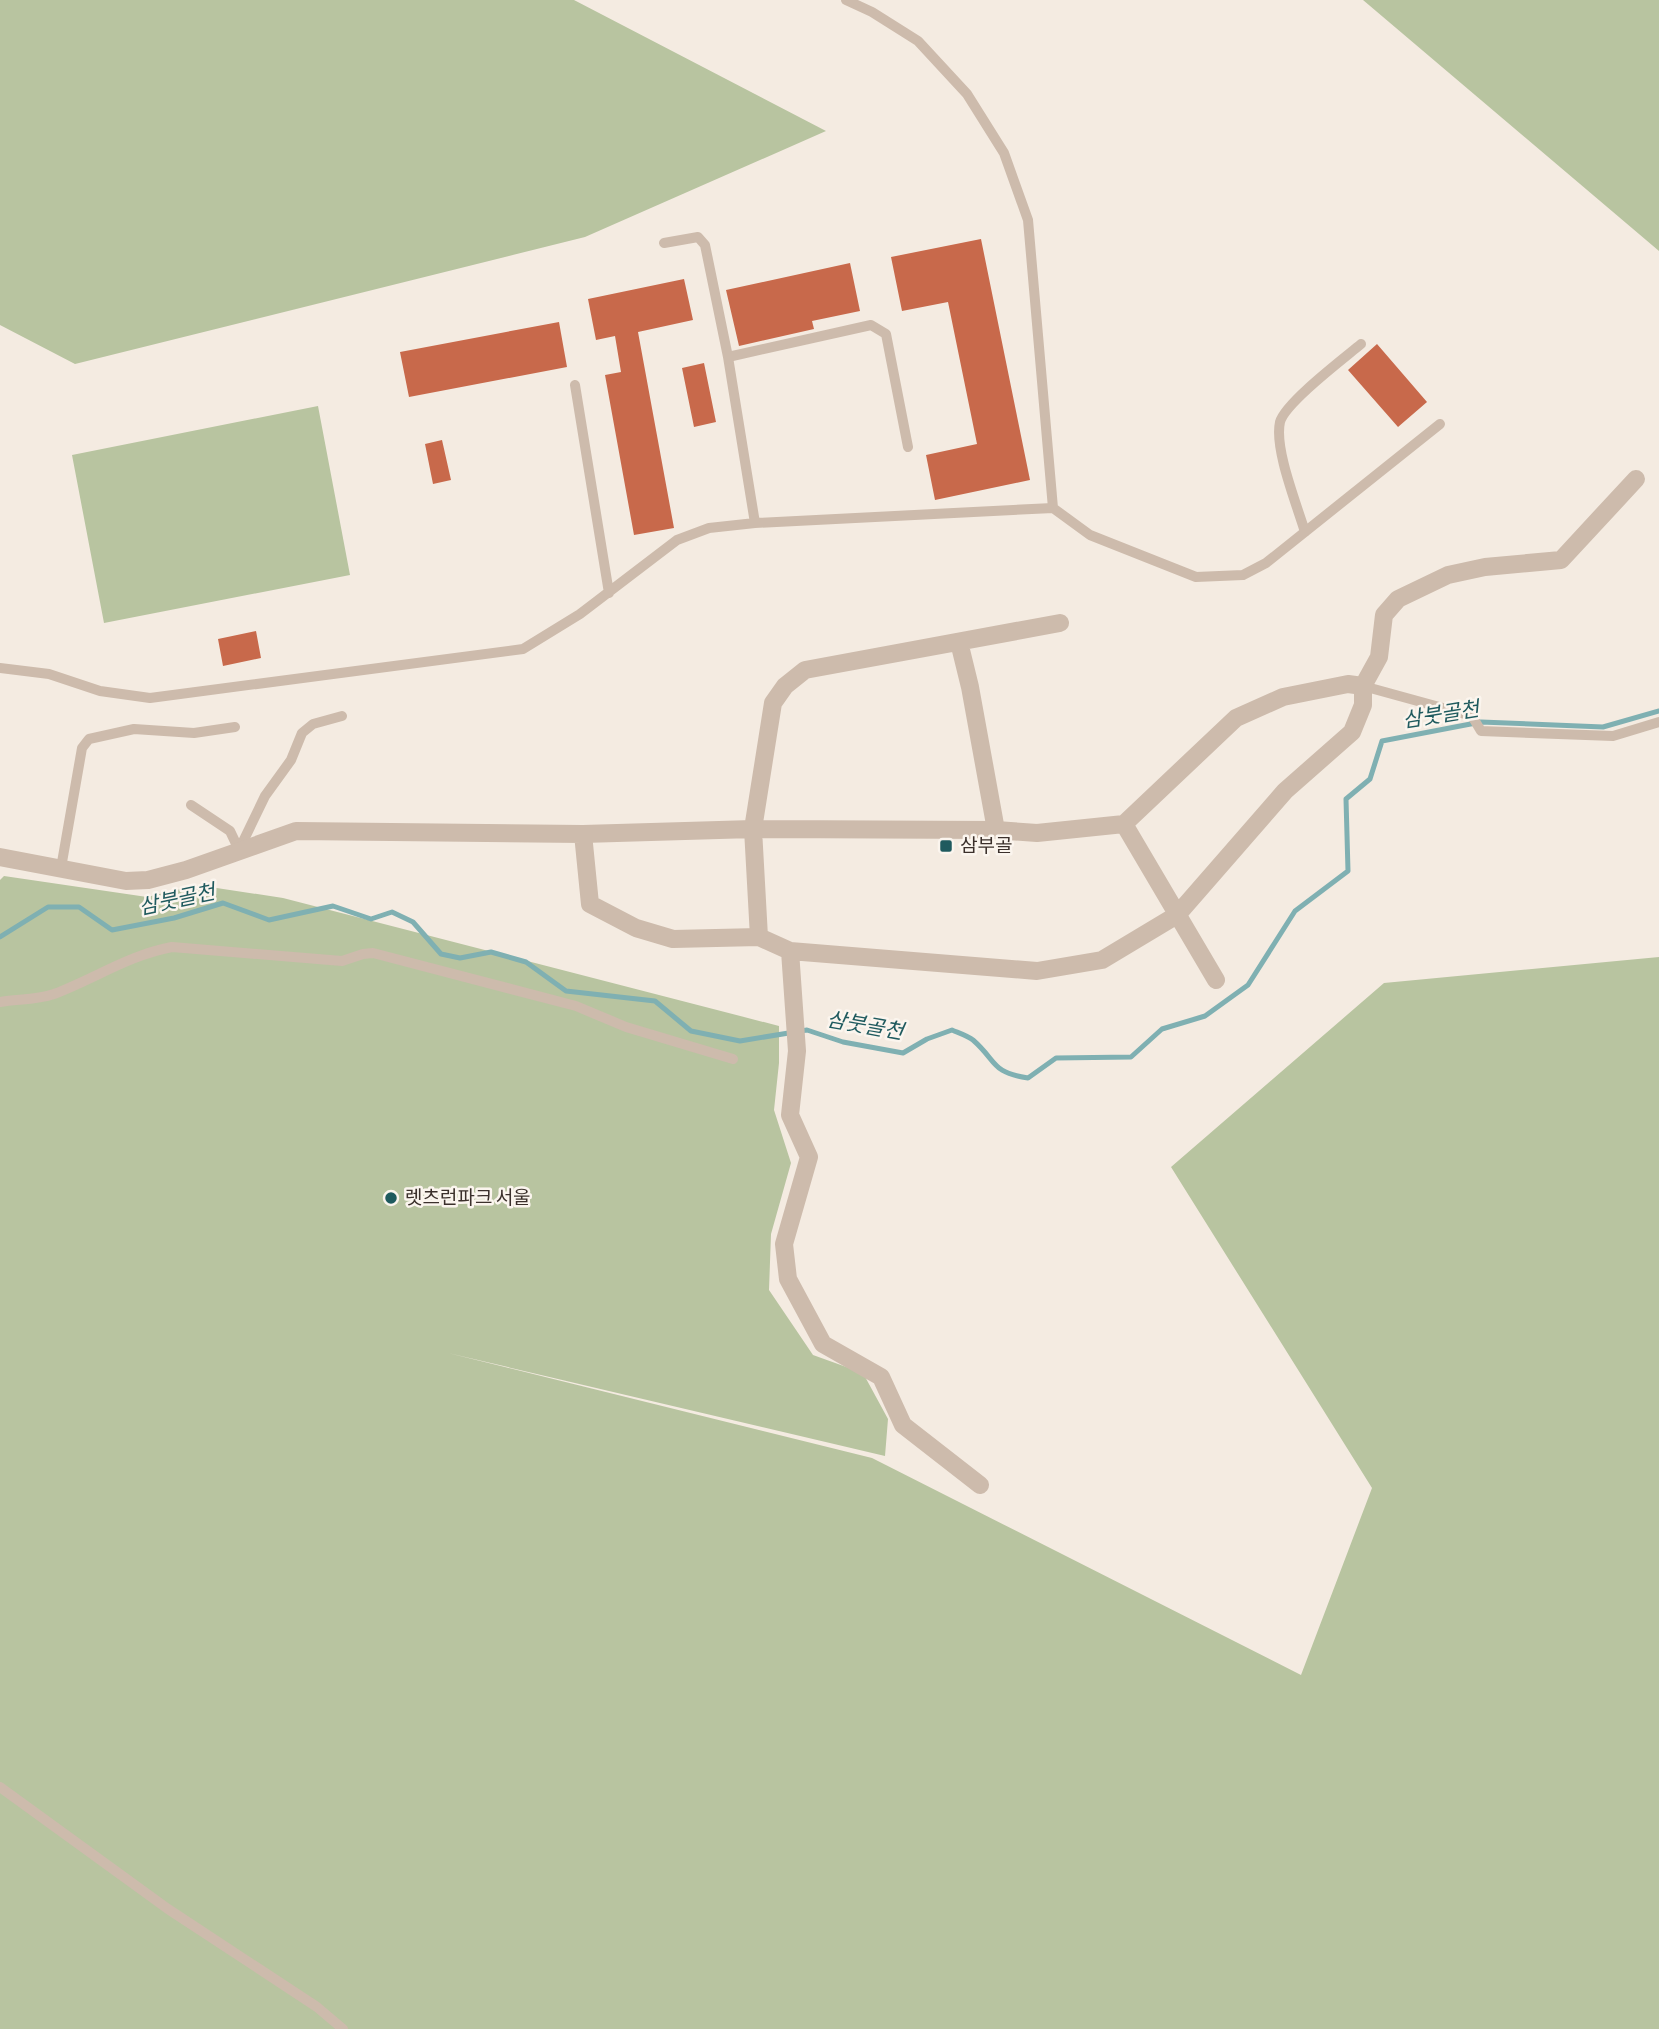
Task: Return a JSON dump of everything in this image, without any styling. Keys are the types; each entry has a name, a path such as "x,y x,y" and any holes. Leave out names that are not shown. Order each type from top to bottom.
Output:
{"street":[{"path":"583,834 590,904 636,928 673,939 759,937 790,951 1037,971 1102,960 1177,915 1284,791 1352,732 1363,705 1363,686 1379,657 1384,615 1398,599 1448,575 1485,567 1561,560 1636,479"},
{"path":"759,937 753,830 773,703 785,687 805,670 1060,623"},
{"path":"958,642 970,687 996,830"},
{"path":"0,857 126,881 148,880 186,870 296,831 583,834 753,830 996,830 1037,834 1124,824 1236,718 1283,697 1348,684 1363,686"},
{"path":"1124,824 1216,980"},
{"path":"790,951 797,1052 790,1115 809,1157 784,1244 788,1279 823,1344 881,1377 903,1425 980,1485"}],"lane":[{"path":"846,0 872,12 918,41 967,94 1004,153 1028,220 1053,508"},
{"path":"664,243 698,237 705,245 728,357 755,523"},
{"path":"728,357 871,325 886,334 908,447"},
{"path":"1305,532 1281,452 1280,422 1289,407 1361,344"},
{"path":"575,385 609,593"},
{"path":"0,668 48,674 100,691 150,698 523,649 580,614 677,540 709,528 755,523 1053,508 1090,535 1196,577 1243,575 1266,563 1440,424"},
{"path":"1363,686 1472,716 1481,731 1613,736 1659,722"},
{"path":"239,850 265,796 291,760 302,733 313,724 342,716"},
{"path":"61,868 82,748 89,739 134,729 194,733 235,727"},
{"path":"191,805 230,831 239,850"},
{"path":"0,1002 54,994 125,961 172,947 342,961 363,954 373,954 576,1006 626,1027 733,1059"},
{"path":"0,1787 168,1909 317,2007 343,2029"}],"green space":[{"path":"0,0 574,0 826,131 585,237 75,364 0,325"},
{"path":"1363,0 1659,0 1659,251"},
{"path":"318,406 350,575 104,623 72,455"},
{"path":"4,876 147,897 197,885 283,898 779,1026 779,1063 774,1110 791,1163 771,1234 769,1290 813,1355 863,1373 888,1419 885,1456 448,1353 872,1458 1301,1675 1372,1488 1171,1167 1384,983 1659,957 1659,2029 0,2029 0,880"}],"building":[{"path":"981,239 1030,480 935,500 926,455 977,444 948,302 902,311 891,257"},
{"path":"850,263 860,311 812,321 814,329 739,346 726,290"},
{"path":"684,279 693,320 638,332 674,528 634,535 605,375 621,372 615,336 596,340 588,299"},
{"path":"559,322 567,367 409,397 400,352"},
{"path":"1377,344 1427,402 1398,427 1348,370"},
{"path":"704,363 716,422 694,427 682,368"},
{"path":"442,440 451,480 433,484 425,444"},
{"path":"256,631 261,658 223,666 218,639"}],"waterway":[{"name":"삼붓골천","path":"0,937 48,907 79,907 112,930 174,918 223,903 269,920 333,906 371,919 392,912 413,922 441,954 460,958 491,952 526,962 566,991 655,1001 691,1031 740,1041 807,1030 843,1042 903,1053 927,1039 952,1030 973,1040 1000,1069 1028,1078 1056,1058 1131,1057 1162,1029 1205,1016 1248,985 1295,911 1348,871 1346,799 1370,779 1382,741 1481,722 1603,727 1659,711"}],"place":[{"name":"삼부골","path":"946,846"},
{"name":"렛츠런파크 서울","path":"391,1198"}]}
